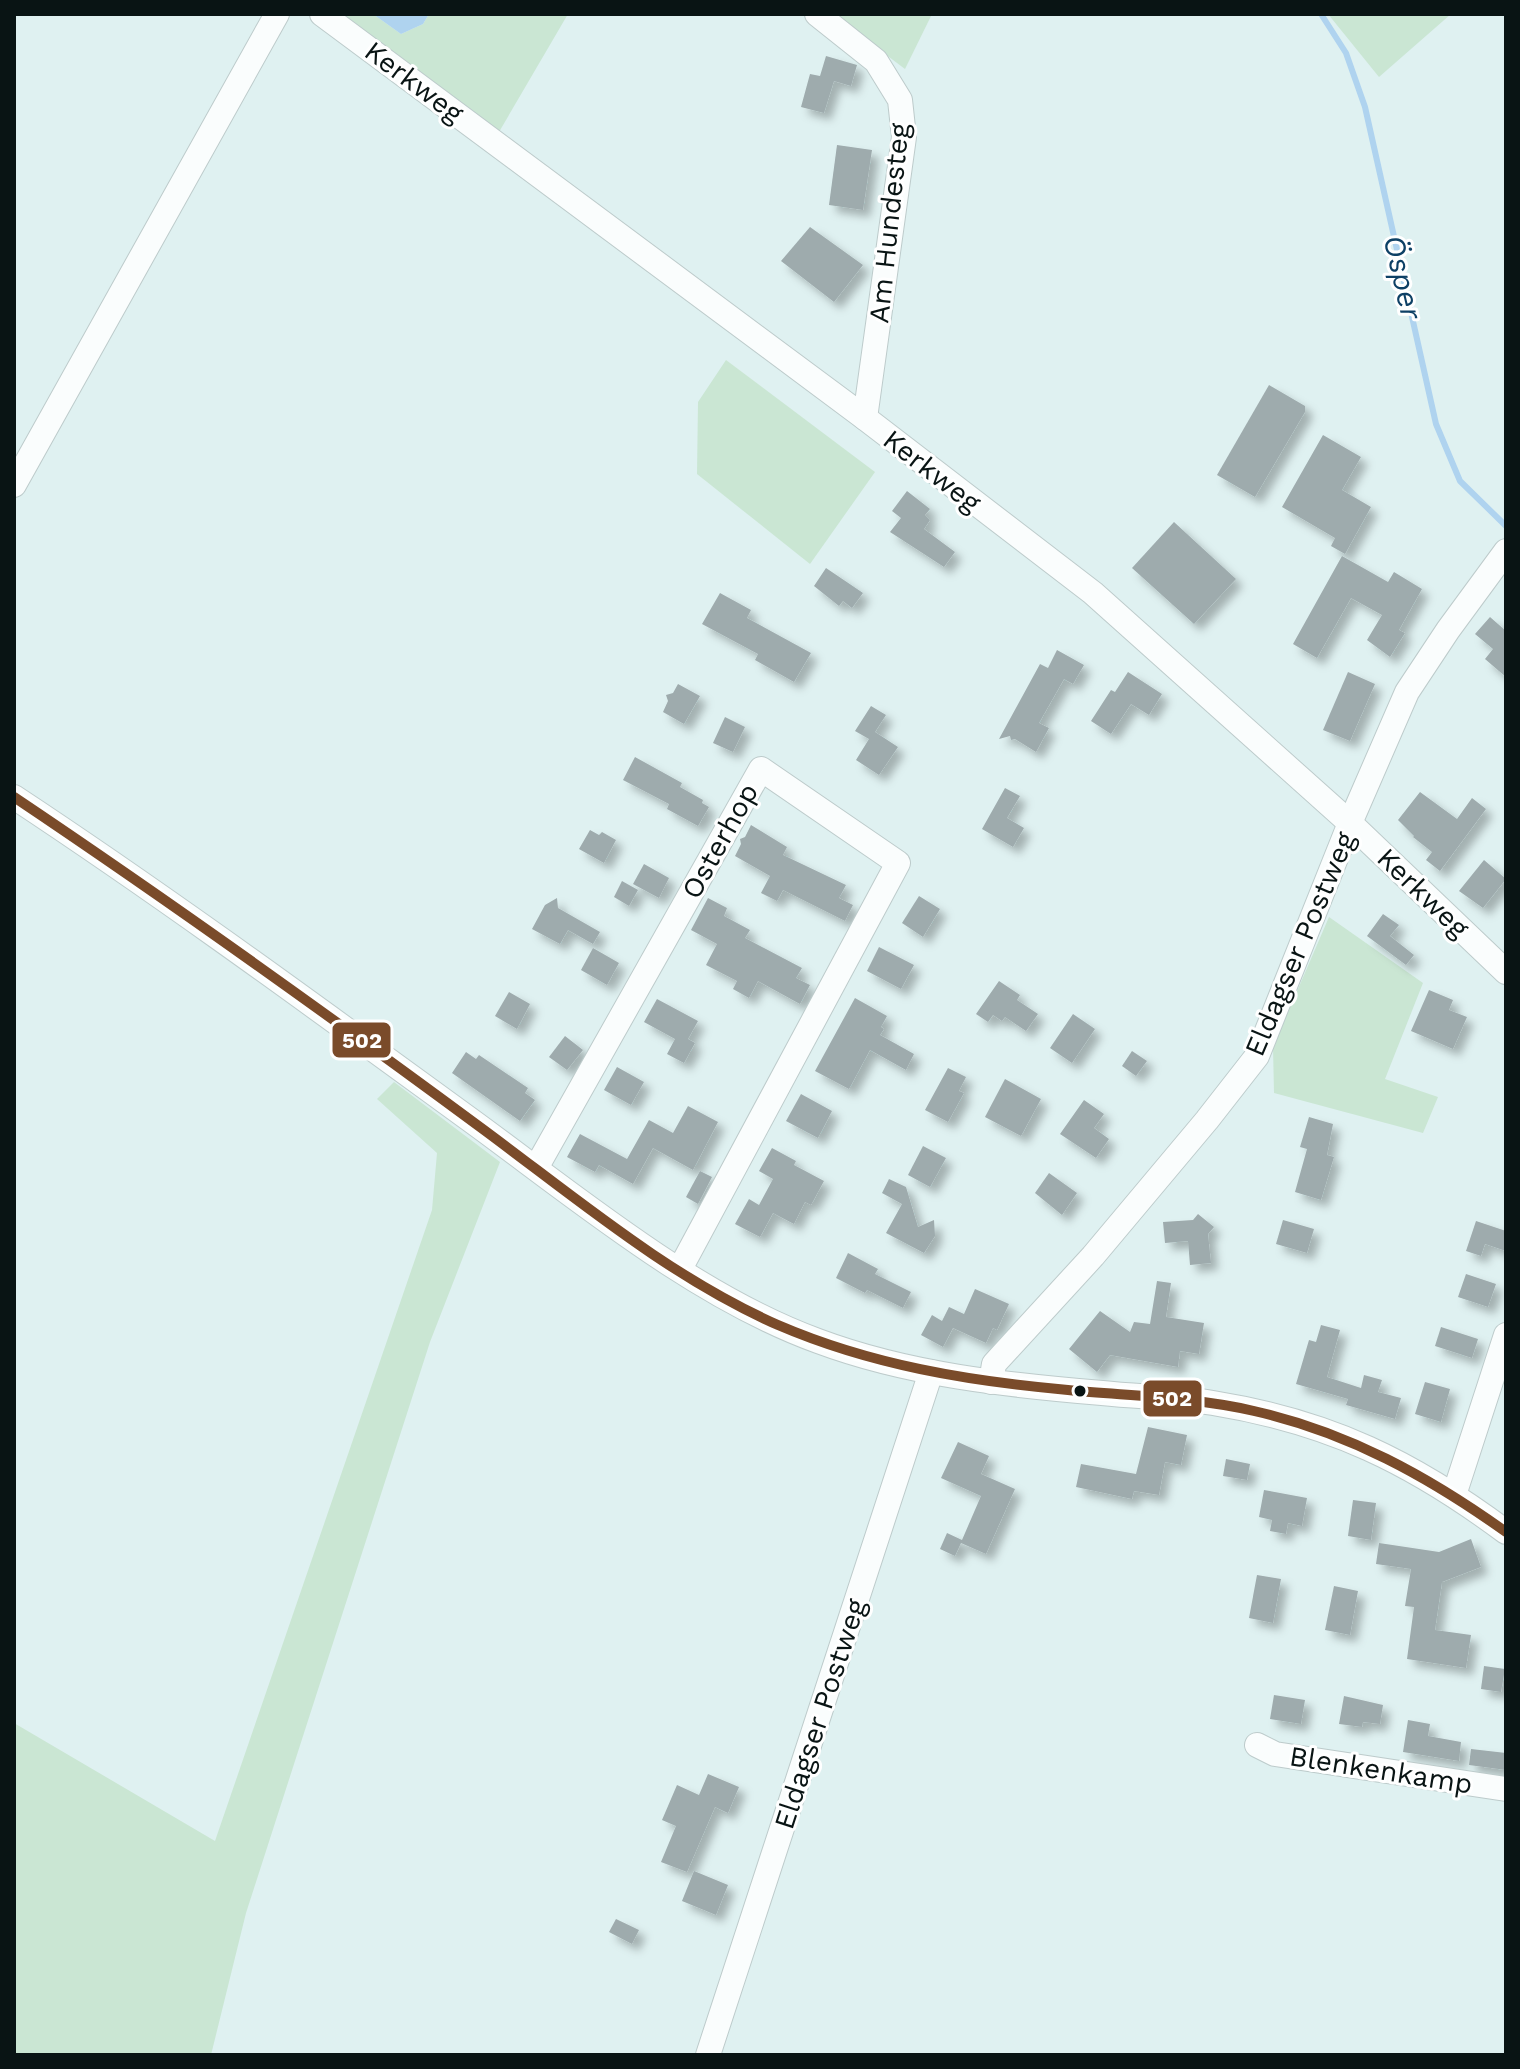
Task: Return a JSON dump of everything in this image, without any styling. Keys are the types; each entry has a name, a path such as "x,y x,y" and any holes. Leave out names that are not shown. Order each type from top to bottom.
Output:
{"street":[{"path":"14,485 277,14"},
{"name":"Kerkweg","path":"322,14 865,418 1093,593 1350,823 1506,972"},
{"name":"Am Hundesteg","path":"817,14 876,61 900,100 904,137 865,418"},
{"name":"Eldagser Postweg","path":"991,1382 994,1364 1093,1256 1257,1056 1350,823 1407,692 1506,551"},
{"name":"Osterhop","path":"536,1168 761,769 898,863 680,1269"},
{"path":"14,797 146,884 599,1215 745,1308 817,1341 931,1372 991,1382 1210,1403 1288,1420 1360,1443 1429,1479 1506,1532"},
{"path":"1454,1495 1506,1335"},
{"name":"Eldagser Postweg","path":"708,2055 931,1372"},
{"name":"Blenkenkamp","path":"1257,1745 1275,1754 1506,1789"}],"green space":[{"path":"339,14 373,14 401,34 423,24 429,14 568,14 499,132"},
{"path":"832,14 932,14 905,69"},
{"path":"1328,14 1451,14 1379,77"},
{"path":"726,360 875,472 810,564 697,474 698,402"},
{"path":"1329,917 1423,983 1385,1079 1438,1097 1423,1133 1274,1093 1273,1047"},
{"path":"394,1082 500,1162 430,1342 246,1913 211,2055 14,2055 14,1723 215,1841 432,1210 437,1153 377,1099"}],"water":[{"path":"373,14 429,14 423,24 401,34"}],"building":[{"path":"826,56 857,65 851,86 834,81 824,113 801,107 810,74 820,76"},
{"path":"837,145 872,150 863,210 829,205"},
{"path":"810,227 863,265 834,302 781,261"},
{"path":"1269,385 1305,406 1305,412 1255,497 1217,475"},
{"path":"1323,435 1361,457 1342,490 1371,507 1345,554 1331,546 1335,538 1282,507"},
{"path":"907,491 930,509 925,515 930,520 924,529 955,552 944,567 890,532 901,518 892,511"},
{"path":"1174,522 1236,579 1194,624 1132,568"},
{"path":"1342,556 1388,582 1394,572 1422,589 1399,630 1405,633 1390,657 1367,640 1382,615 1351,598 1317,658 1293,644"},
{"path":"826,568 863,593 852,608 843,601 839,606 814,586"},
{"path":"720,593 751,610 747,618 811,653 794,682 755,660 758,654 702,624"},
{"path":"1490,617 1506,631 1506,677 1485,659 1493,649 1475,634"},
{"path":"1057,650 1084,665 1073,684 1064,679 1039,723 1049,728 1036,752 1015,739 1011,740 1010,736 999,739 1040,664 1048,668"},
{"path":"1128,672 1162,694 1149,715 1131,704 1111,734 1091,721 1111,690 1115,692"},
{"path":"1348,672 1375,684 1350,741 1323,730"},
{"path":"678,684 700,696 684,724 663,712 668,701 666,695 673,693"},
{"path":"871,706 886,715 875,732 898,747 879,775 856,760 869,739 855,731"},
{"path":"725,717 745,727 733,752 713,743"},
{"path":"635,757 682,783 680,787 703,800 702,803 709,807 698,826 667,809 669,804 623,780"},
{"path":"1005,788 1020,796 1007,818 1024,828 1013,847 982,829"},
{"path":"1420,792 1457,819 1472,798 1486,809 1440,871 1426,860 1432,852 1398,820"},
{"path":"751,825 787,847 783,855 846,885 839,898 853,905 845,921 783,890 777,901 761,893 770,876 735,856 740,839 745,837"},
{"path":"590,830 599,835 602,832 616,840 604,863 579,849"},
{"path":"1484,860 1506,879 1483,908 1459,891"},
{"path":"644,864 669,878 659,898 633,884"},
{"path":"622,881 638,890 629,906 614,897"},
{"path":"919,896 940,909 923,937 902,923"},
{"path":"557,898 558,908 600,932 593,944 568,930 560,944 532,929 545,905"},
{"path":"708,898 727,908 724,916 750,930 745,938 802,968 796,978 810,985 800,1004 758,981 749,998 733,989 737,981 706,965 717,944 691,930"},
{"path":"1383,914 1399,925 1390,936 1414,955 1406,965 1367,936"},
{"path":"879,947 914,965 901,989 867,971"},
{"path":"593,948 619,963 607,985 581,970"},
{"path":"999,981 1020,995 1017,1000 1038,1014 1026,1031 1005,1017 1002,1021 993,1015 988,1022 976,1014"},
{"path":"1429,990 1453,1000 1449,1010 1467,1017 1453,1049 1411,1031"},
{"path":"509,992 530,1004 517,1029 495,1016"},
{"path":"855,998 887,1016 880,1035 914,1054 906,1070 870,1050 849,1089 815,1071"},
{"path":"657,999 698,1021 688,1039 695,1043 684,1063 667,1054 675,1039 644,1022"},
{"path":"1073,1014 1095,1029 1072,1063 1050,1048"},
{"path":"565,1036 583,1050 567,1070 549,1057"},
{"path":"1132,1051 1147,1061 1136,1076 1122,1066"},
{"path":"466,1052 476,1059 479,1055 528,1088 525,1093 535,1100 520,1121 452,1073"},
{"path":"617,1067 644,1082 631,1105 604,1090"},
{"path":"948,1068 966,1077 959,1091 964,1093 948,1122 925,1110"},
{"path":"1005,1079 1041,1099 1021,1136 985,1117"},
{"path":"801,1094 832,1111 818,1138 786,1121"},
{"path":"1084,1100 1104,1114 1094,1128 1109,1139 1096,1158 1060,1134"},
{"path":"688,1106 718,1122 693,1170 653,1148 633,1184 599,1165 595,1172 567,1157 580,1134 627,1159 649,1120 673,1133"},
{"path":"1309,1117 1333,1124 1327,1155 1334,1157 1321,1200 1295,1192 1307,1149 1300,1147"},
{"path":"923,1146 946,1158 930,1187 908,1175"},
{"path":"772,1148 796,1161 794,1165 824,1181 811,1205 805,1202 794,1224 773,1213 760,1237 735,1224 749,1199 759,1205 773,1179 759,1171"},
{"path":"700,1171 712,1177 698,1204 686,1197"},
{"path":"1049,1173 1077,1193 1062,1215 1035,1193"},
{"path":"889,1179 906,1187 918,1227 934,1220 935,1236 924,1253 886,1233 902,1204 882,1193"},
{"path":"1198,1214 1214,1227 1208,1234 1211,1263 1190,1265 1188,1241 1165,1243 1163,1222 1193,1220"},
{"path":"1283,1220 1314,1229 1307,1253 1276,1244"},
{"path":"1476,1221 1506,1231 1506,1251 1485,1244 1481,1256 1466,1251"},
{"path":"848,1253 878,1269 875,1274 911,1292 903,1308 836,1278"},
{"path":"1466,1274 1496,1284 1488,1307 1458,1297"},
{"path":"1157,1281 1171,1283 1166,1317 1204,1323 1199,1354 1180,1351 1178,1367 1110,1355 1097,1372 1069,1349 1100,1311 1130,1332 1134,1322 1150,1324"},
{"path":"975,1289 1009,1304 997,1330 993,1328 986,1343 953,1328 943,1347 921,1335 932,1315 942,1321 949,1307 964,1314"},
{"path":"1321,1325 1340,1330 1327,1377 1361,1388 1364,1375 1382,1380 1378,1392 1401,1398 1395,1419 1346,1405 1348,1399 1296,1384 1309,1340 1316,1342"},
{"path":"1441,1327 1478,1339 1472,1358 1435,1346"},
{"path":"1425,1382 1450,1389 1441,1422 1415,1414"},
{"path":"1148,1427 1187,1435 1181,1465 1165,1462 1159,1495 1134,1491 1132,1499 1076,1487 1081,1464 1136,1474"},
{"path":"958,1442 989,1456 981,1474 1015,1489 986,1554 961,1543 955,1556 940,1549 947,1533 962,1540 981,1496 941,1478"},
{"path":"1226,1459 1250,1464 1247,1480 1223,1476"},
{"path":"1264,1490 1307,1498 1302,1526 1288,1523 1286,1534 1270,1531 1272,1520 1259,1517"},
{"path":"1353,1500 1376,1503 1371,1540 1348,1536"},
{"path":"1471,1539 1481,1567 1442,1582 1435,1630 1471,1635 1466,1668 1407,1659 1414,1607 1405,1606 1411,1569 1376,1564 1379,1543 1439,1552"},
{"path":"1257,1575 1281,1579 1273,1623 1249,1618"},
{"path":"1334,1586 1358,1591 1350,1635 1325,1630"},
{"path":"1484,1666 1505,1669 1501,1692 1481,1689"},
{"path":"1274,1695 1305,1700 1301,1724 1270,1719"},
{"path":"1344,1696 1383,1705 1380,1724 1363,1722 1362,1727 1339,1724"},
{"path":"1408,1720 1430,1724 1428,1736 1461,1742 1459,1761 1403,1752"},
{"path":"1471,1749 1506,1753 1506,1770 1469,1765"},
{"path":"708,1774 739,1787 728,1813 715,1807 687,1872 661,1862 676,1826 662,1820 677,1785 699,1795"},
{"path":"694,1871 728,1885 716,1915 682,1901"},
{"path":"616,1919 639,1930 632,1944 609,1932"}],"waterway":[{"name":"Ösper","path":"1321,14 1346,53 1365,107 1436,424 1460,481 1506,526"}],"transit line":[{"name":"502","path":"14,797 307,1001 624,1234 738,1306 813,1339 920,1369 1031,1386 1208,1403 1289,1420 1386,1459 1447,1493 1506,1532"}]}
